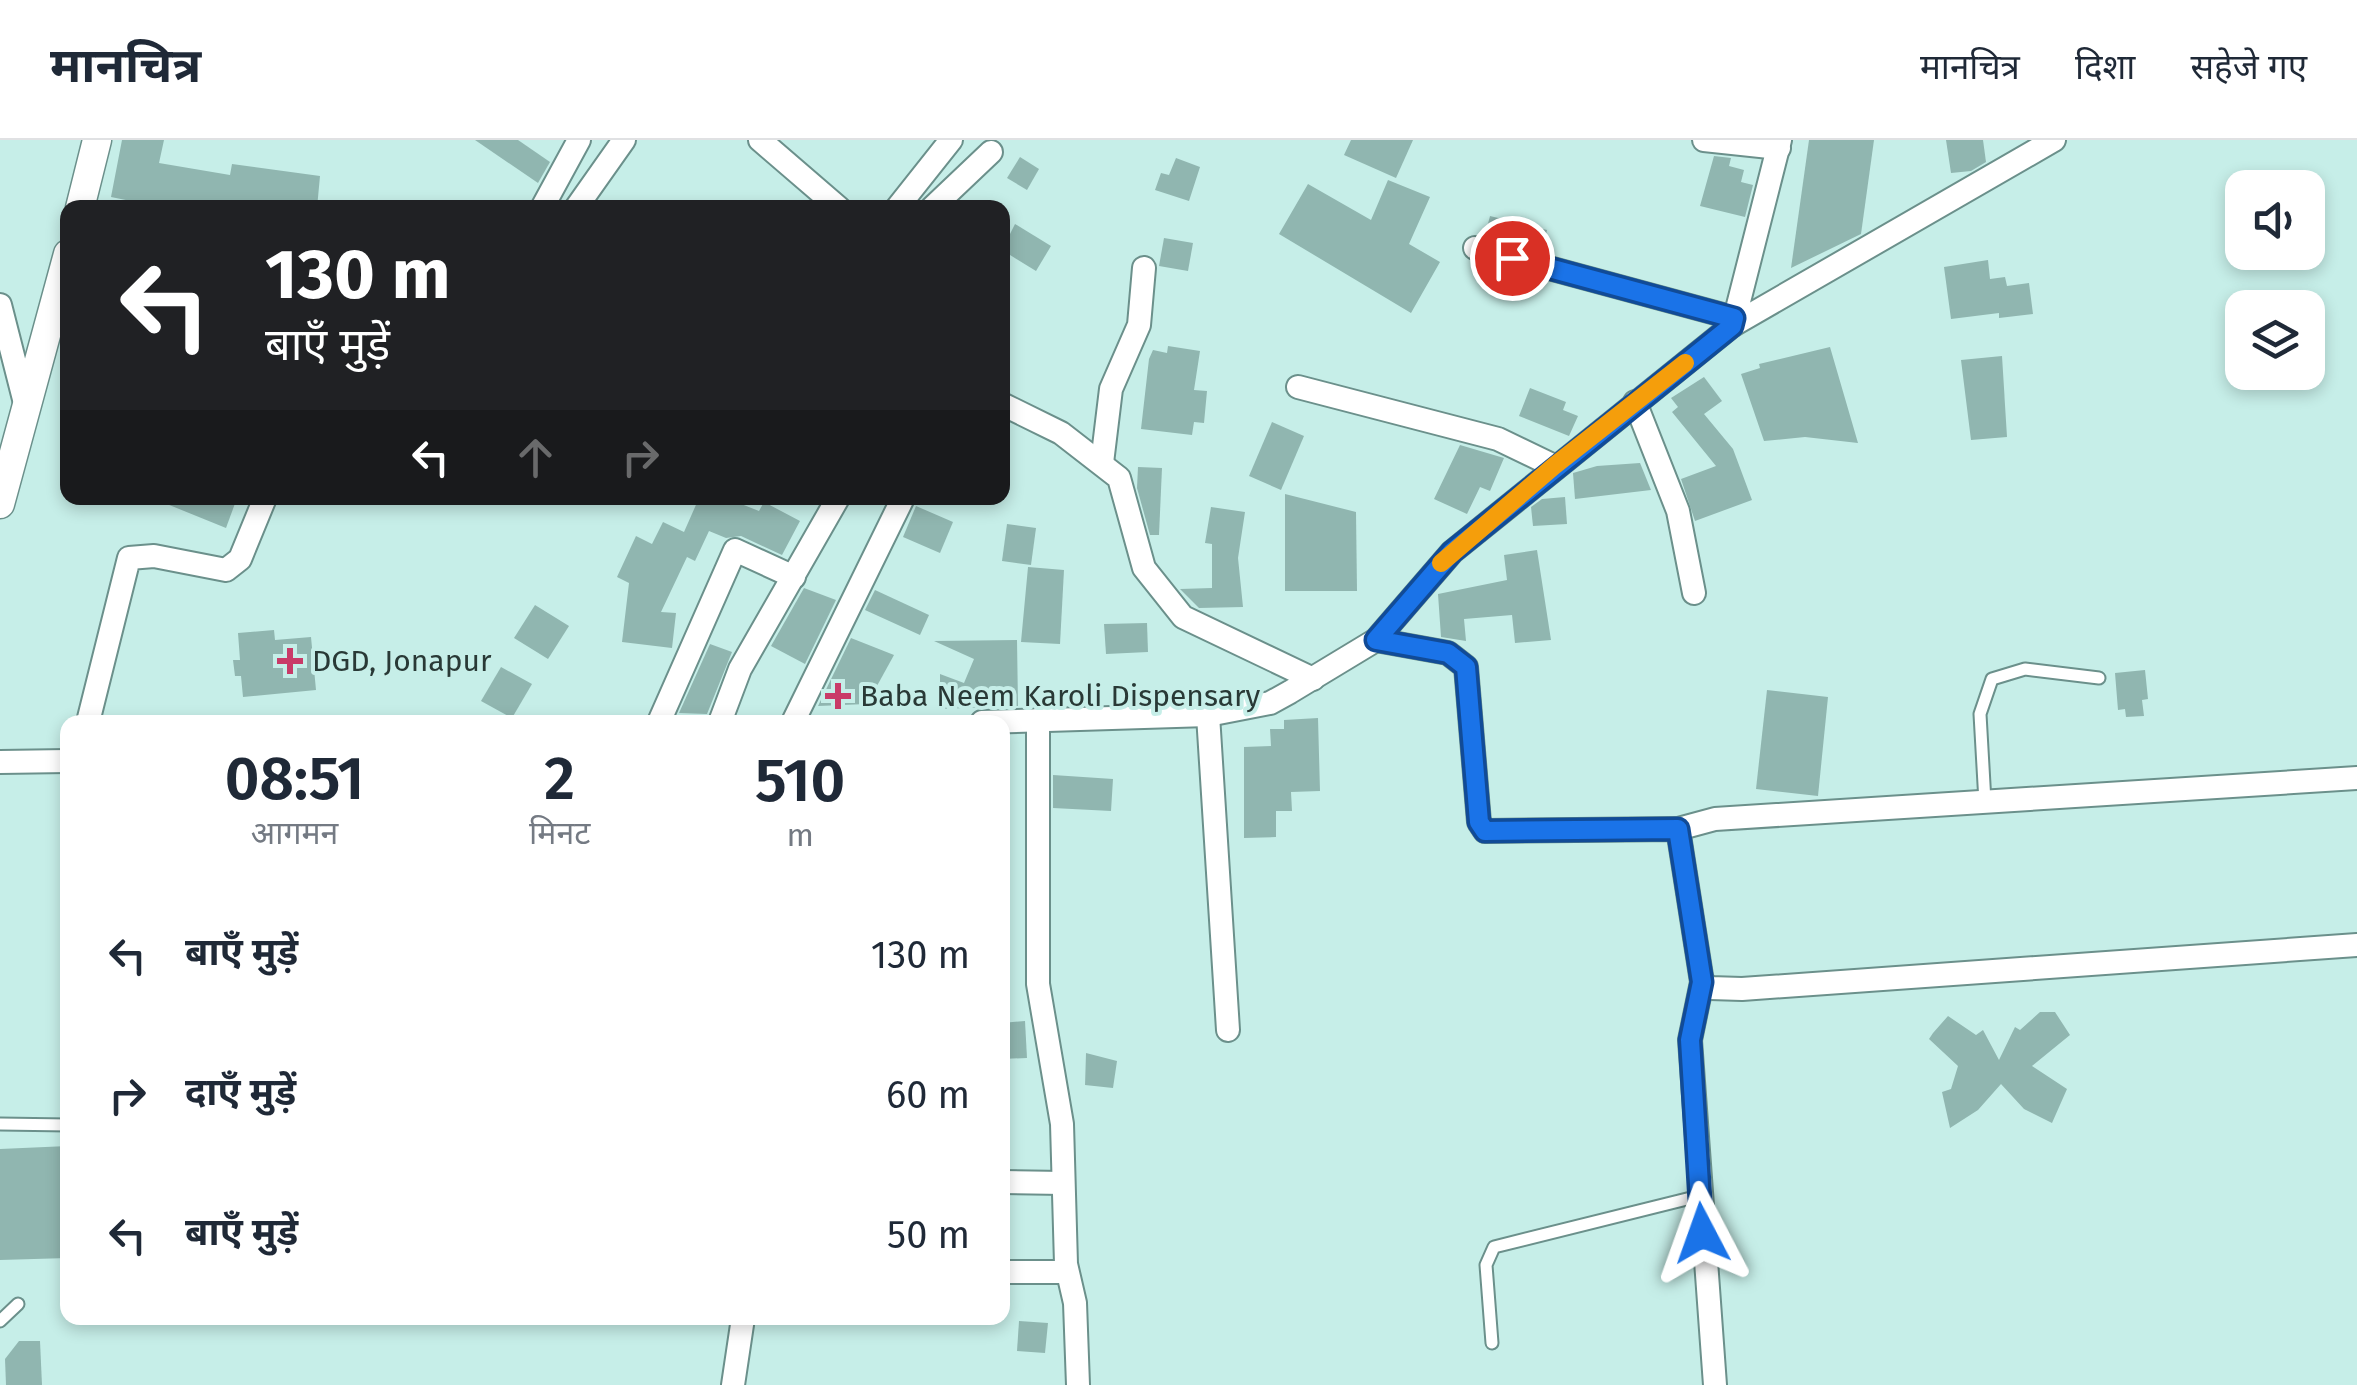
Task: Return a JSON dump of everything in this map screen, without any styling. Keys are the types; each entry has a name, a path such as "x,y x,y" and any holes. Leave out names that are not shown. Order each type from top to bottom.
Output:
{"street":[{"path":"82,200 97,140"},
{"path":"546,200 579,140"},
{"path":"582,200 624,140"},
{"path":"760,140 830,200"},
{"path":"903,200 950,140"},
{"path":"1704,140 1780,144 1733,322"},
{"path":"1010,721 1208,716 1270,703 1376,640 1452,552 1733,322 2054,140"},
{"path":"941,200 992,152"},
{"path":"1476,248 1733,322"},
{"path":"1102,463 1110,389 1139,325 1144,268"},
{"path":"0,504 60,282"},
{"path":"0,305 25,402"},
{"path":"1298,387 1498,440 1554,466"},
{"path":"1635,402 1678,511 1694,594"},
{"path":"1010,408 1061,433 1102,463 1125,490 1144,568 1168,603 1205,630 1313,679"},
{"path":"90,715 130,558 154,556 226,570 240,558 262,505"},
{"path":"723,715 740,670 834,505"},
{"path":"796,715 900,505"},
{"path":"661,715 735,550 794,578"},
{"path":"1376,640 1448,653 1466,667 1479,822 1485,831 1678,829 1716,820 2357,778"},
{"path":"1208,716 1228,1030"},
{"path":"1038,720 1038,984 1060,1108 1067,1272 1075,1303 1078,1385"},
{"path":"0,762 60,761"},
{"path":"1678,829 1702,982 1690,1040 1698,1196 1716,1385"},
{"path":"1702,982 1710,988 1742,989 2357,945"},
{"path":"1010,1182 1063,1183"},
{"path":"1010,1272 1067,1272"},
{"path":"733,1385 742,1325"}],"lane":[{"path":"1985,802 1980,714 1992,679 2026,669 2099,678"},
{"path":"0,1124 60,1125"},
{"path":"1492,1343 1486,1265 1494,1247 1698,1196"},
{"path":"0,1322 18,1304"}],"building":[{"path":"122,140 164,140 159,163 230,175 232,164 320,176 318,200 111,197"},
{"path":"475,140 518,140 550,162 538,183"},
{"path":"1351,140 1413,140 1396,178 1344,155"},
{"path":"1809,140 1874,140 1861,234 1791,268"},
{"path":"1946,140 1983,140 1986,162 1971,171 1951,173"},
{"path":"1714,156 1731,158 1729,166 1744,170 1741,182 1753,185 1745,217 1700,206"},
{"path":"1020,157 1039,169 1027,190 1007,178"},
{"path":"1176,158 1200,167 1189,201 1155,190 1161,173 1169,175"},
{"path":"1388,180 1430,197 1409,244 1440,262 1411,313 1279,234 1308,184 1371,220"},
{"path":"1490,216 1547,230 1542,251 1485,235"},
{"path":"1015,224 1051,246 1036,271 1010,255 1010,234"},
{"path":"1164,238 1193,243 1188,271 1159,266"},
{"path":"1988,260 1990,279 2005,277 2007,286 2029,283 2033,314 1999,318 1999,313 1951,319 1944,267"},
{"path":"1168,346 1200,351 1194,390 1207,391 1204,423 1194,422 1192,435 1141,429 1149,359 1153,350 1167,353"},
{"path":"1830,347 1858,443 1805,437 1764,441 1741,374 1760,368 1759,364"},
{"path":"2002,356 2007,437 1971,440 1961,360"},
{"path":"1704,377 1722,401 1704,414 1733,449 1752,500 1695,521 1681,479 1716,466 1672,412 1678,407 1671,398"},
{"path":"1530,388 1566,402 1563,410 1578,416 1569,436 1519,416"},
{"path":"1272,422 1304,436 1281,490 1249,476"},
{"path":"1460,445 1504,458 1490,491 1480,487 1467,514 1434,499"},
{"path":"1640,463 1651,490 1575,499 1573,473 1597,466"},
{"path":"1138,467 1162,468 1159,535 1150,535 1137,488"},
{"path":"1285,494 1356,512 1357,591 1285,591"},
{"path":"1565,497 1567,524 1533,526 1531,507 1542,499"},
{"path":"169,505 234,505 226,528"},
{"path":"696,505 744,505 759,511 762,505 770,505 800,521 782,555 741,536 726,538 709,531 695,561 687,557 661,612 676,613 672,648 622,642 629,583 617,577 636,536 652,544 663,522 684,532"},
{"path":"916,506 953,522 940,553 903,537"},
{"path":"1211,507 1245,512 1238,558 1243,607 1199,608 1180,589 1212,588 1212,544 1205,543"},
{"path":"1007,524 1036,528 1031,565 1002,561"},
{"path":"1537,550 1551,640 1515,643 1512,615 1464,619 1466,641 1441,637 1438,594 1507,580 1504,555"},
{"path":"1028,567 1064,570 1060,644 1021,642"},
{"path":"804,588 836,600 805,664 771,646"},
{"path":"875,590 929,615 920,635 865,610"},
{"path":"535,605 569,626 548,659 514,638"},
{"path":"1147,623 1148,652 1106,654 1104,624"},
{"path":"274,630 275,640 311,637 316,690 243,697 241,676 235,676 233,660 240,660 238,633"},
{"path":"851,638 894,655 867,704 818,706"},
{"path":"1017,640 1018,706 940,709 940,674 964,683 974,659 934,641"},
{"path":"710,644 732,652 707,714 679,713"},
{"path":"501,667 532,684 514,715 481,701"},
{"path":"2145,670 2148,699 2142,700 2144,716 2126,717 2125,709 2118,710 2115,673"},
{"path":"1767,690 1828,697 1818,796 1756,789"},
{"path":"1318,718 1320,791 1291,792 1292,811 1276,811 1276,837 1244,838 1244,747 1271,746 1270,729 1284,729 1284,720"},
{"path":"1053,775 1113,779 1111,811 1053,808"},
{"path":"2040,1012 2055,1012 2070,1035 2032,1066 2067,1089 2052,1123 2024,1109 2001,1084 1978,1110 1950,1128 1942,1092 1951,1089 1958,1066 1929,1039 1933,1033 1948,1016 1976,1035 1983,1030 1999,1060 2015,1027 2020,1030"},
{"path":"1025,1021 1027,1058 1010,1059 1010,1022"},
{"path":"1086,1053 1117,1061 1113,1088 1085,1085"},
{"path":"60,1146 60,1258 0,1260 0,1149"},
{"path":"1019,1321 1048,1323 1045,1353 1017,1351"},
{"path":"19,1341 40,1341 42,1385 6,1385 5,1359"}],"slow traffic":[{"path":"1441,563 1554,466 1685,363"}],"place":[{"name":"DGD, Jonapur","path":"290,661"},
{"name":"Baba Neem Karoli Dispensary","path":"838,696"}],"route":[{"path":"1512,258 1734,318 1732,326 1452,552 1376,640 1448,653 1466,667 1479,822 1485,831 1678,829 1702,982 1690,1040 1702,1233"}]}
